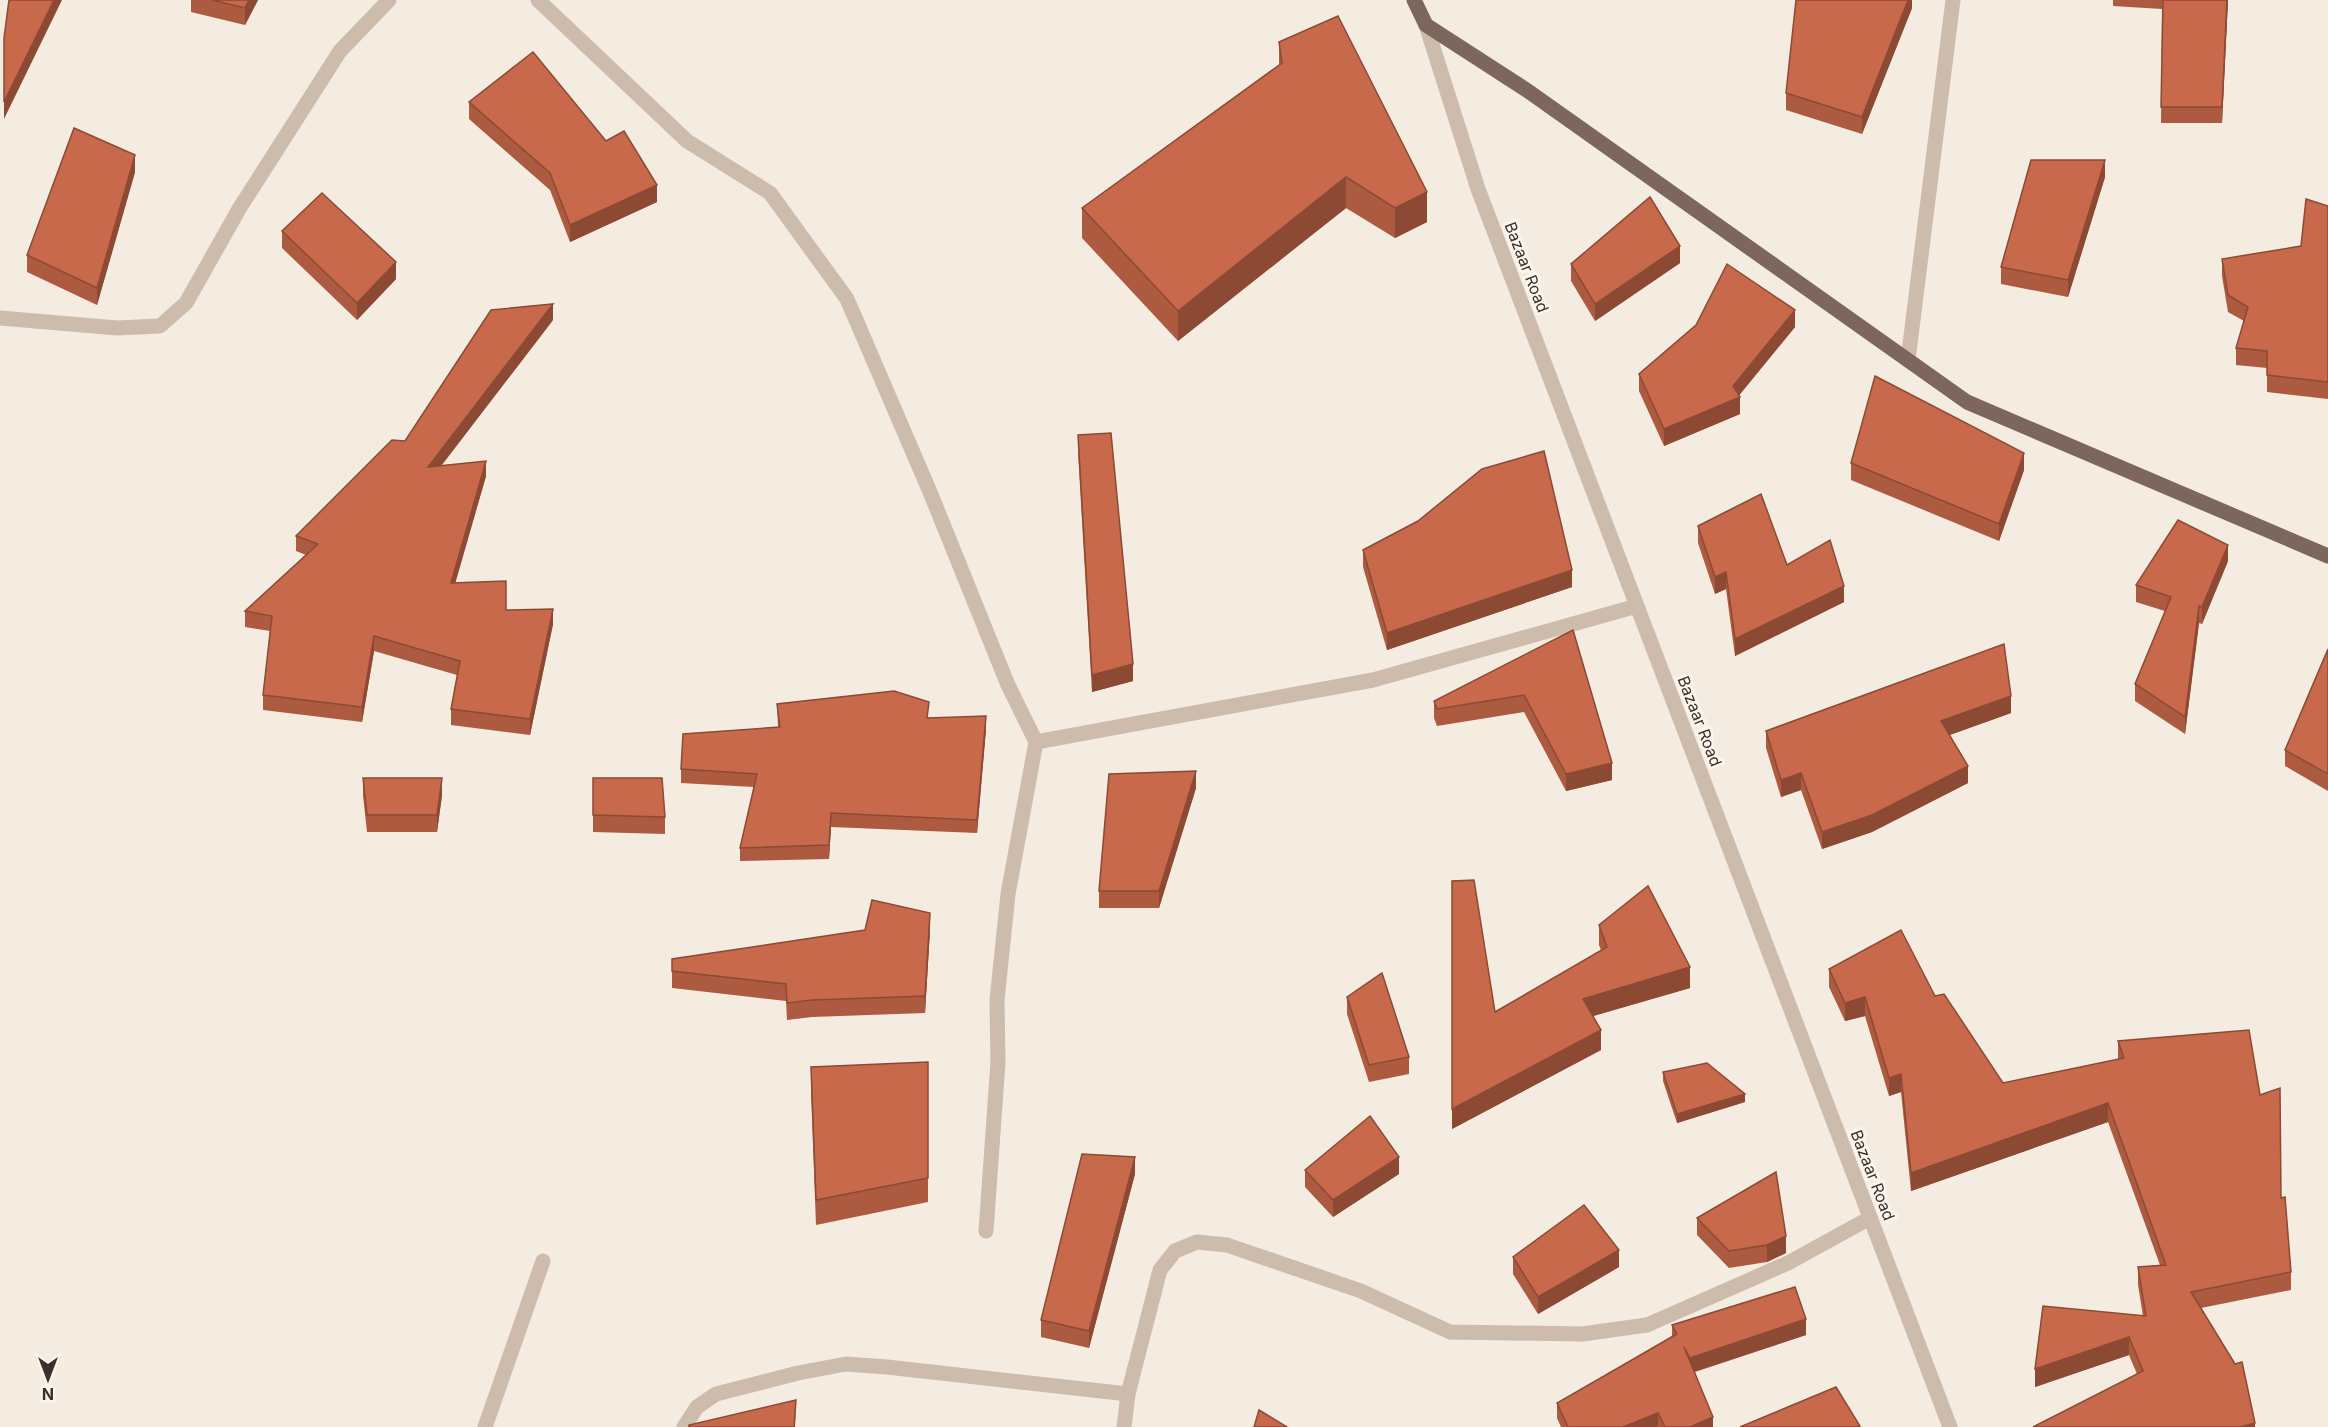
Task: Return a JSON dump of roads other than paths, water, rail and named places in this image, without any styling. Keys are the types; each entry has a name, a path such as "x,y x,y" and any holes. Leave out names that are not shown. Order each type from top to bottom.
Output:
{"main road":[{"path":"1414,0 1426,25 1528,91 1967,402 2328,556"}],"street":[{"path":"0,318 117,328 160,326 186,303 239,209 340,51 389,0"},
{"path":"538,0 687,141 770,193 847,299 930,492 1008,685 1036,742 1008,894 997,1000 998,1062 986,1231"},
{"path":"1908,360 1953,0"},
{"name":"Bazaar Road","path":"1426,25 1478,189 1950,1427"},
{"path":"1036,742 1373,680 1637,606"},
{"path":"1124,1427 1128,1394 1161,1270 1175,1251 1197,1242 1227,1245 1360,1291 1450,1332 1582,1334 1647,1325 1788,1263 1870,1218"},
{"path":"485,1427 543,1261"},
{"path":"684,1427 697,1407 716,1394 798,1373 846,1365 887,1367 1128,1394"}]}
